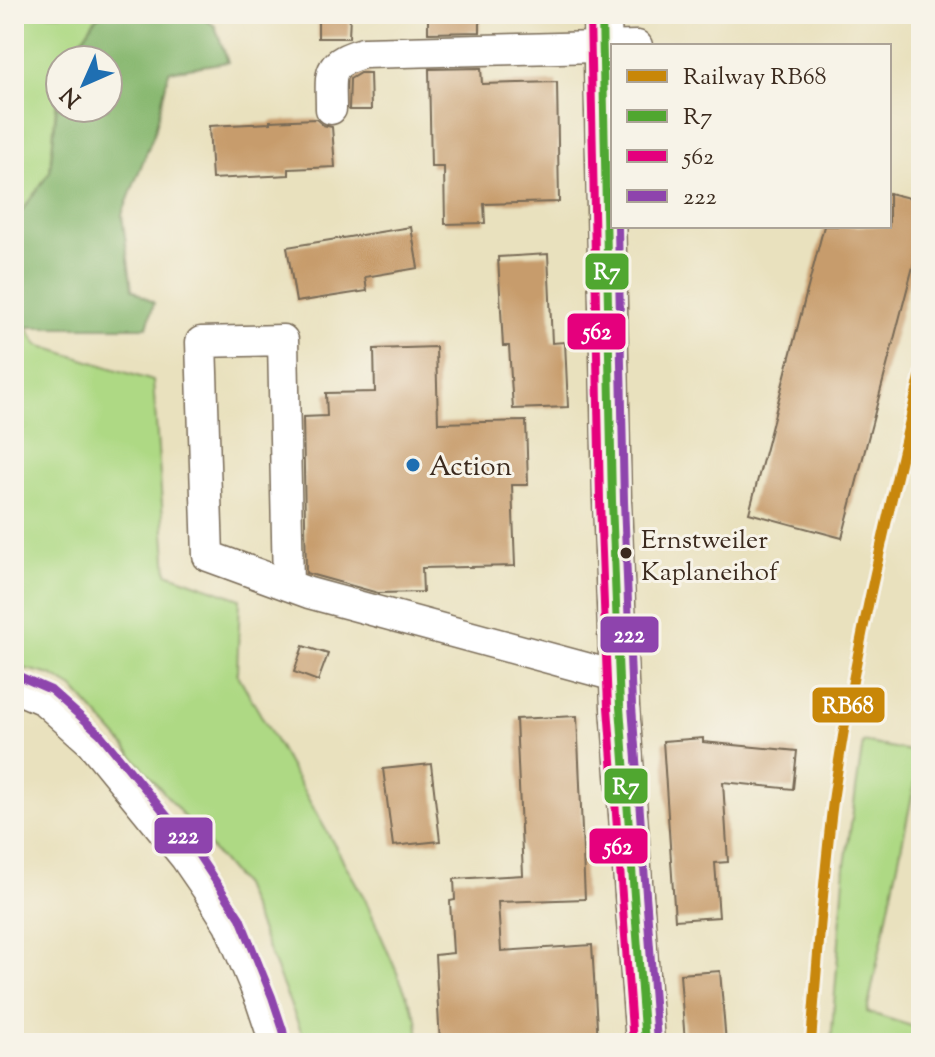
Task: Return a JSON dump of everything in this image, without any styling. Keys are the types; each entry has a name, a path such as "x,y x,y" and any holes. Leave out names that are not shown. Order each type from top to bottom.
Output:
{"main road":[{"path":"613,228 612,501 619,692 645,1043"}],"lane":[{"path":"331,109 334,67 345,59 363,53 614,35"},
{"path":"288,585 283,340 201,342 208,556 309,593 619,692"},
{"path":"14,687 44,700 91,742 185,857 229,924 257,990 273,1043"}],"green space":[{"path":"14,14 102,14 79,44 44,44 44,124 54,124 50,172 14,222"},
{"path":"102,14 197,14 215,26 228,62 169,71 155,131 122,215 132,289 154,303 147,327 26,327 14,308 14,222 50,172 55,124 124,124 124,44 79,44"},
{"path":"14,308 38,345 153,381 167,573 240,599 237,673 366,901 417,1019 419,1043 306,1043 242,885 73,688 51,675 14,666"},
{"path":"863,742 921,753 867,1012 921,1029 921,1043 831,1043 845,865"}],"building":[{"path":"318,14 350,14 349,38 318,38"},
{"path":"428,14 480,14 480,32 428,33"},
{"path":"481,68 482,84 557,82 559,202 484,204 485,223 445,224 444,167 431,167 429,69"},
{"path":"360,73 370,73 371,110 349,110 350,79"},
{"path":"316,119 332,127 335,167 289,169 289,175 212,179 209,126"},
{"path":"891,194 921,201 921,236 842,538 749,513 823,228 891,228"},
{"path":"411,227 418,268 365,277 367,291 296,302 287,247"},
{"path":"548,254 552,343 565,342 568,407 513,409 509,346 503,346 498,257"},
{"name":"Action","path":"436,347 438,423 526,421 528,485 512,485 515,566 422,568 423,592 378,593 306,573 303,417 327,416 326,393 375,392 374,349"},
{"path":"303,646 328,654 318,681 294,672"},
{"path":"577,716 585,899 498,902 501,951 592,945 598,1043 440,1043 435,955 453,953 450,901 455,900 454,879 523,875 516,719"},
{"path":"703,738 703,742 797,751 793,789 723,782 728,862 715,863 719,917 675,920 663,741"},
{"path":"431,764 440,841 393,846 383,769"},
{"path":"720,971 726,1043 685,1043 680,974"}],"rail line":[{"name":"RB68","path":"811,1043 826,862 841,747 872,586 921,373"}],"transit line":[{"name":"562","path":"590,14 600,501 608,707 633,1043"},
{"name":"R7","path":"602,14 612,501 620,707 645,1043"},
{"name":"222","path":"618,228 632,706 657,1042"},
{"name":"222","path":"19,676 51,690 100,734 195,850 240,918 272,997 285,1042"}],"place":[{"name":"Action","path":"413,465"},
{"name":"Ernstweiler Kaplaneihof","path":"626,553"}]}
